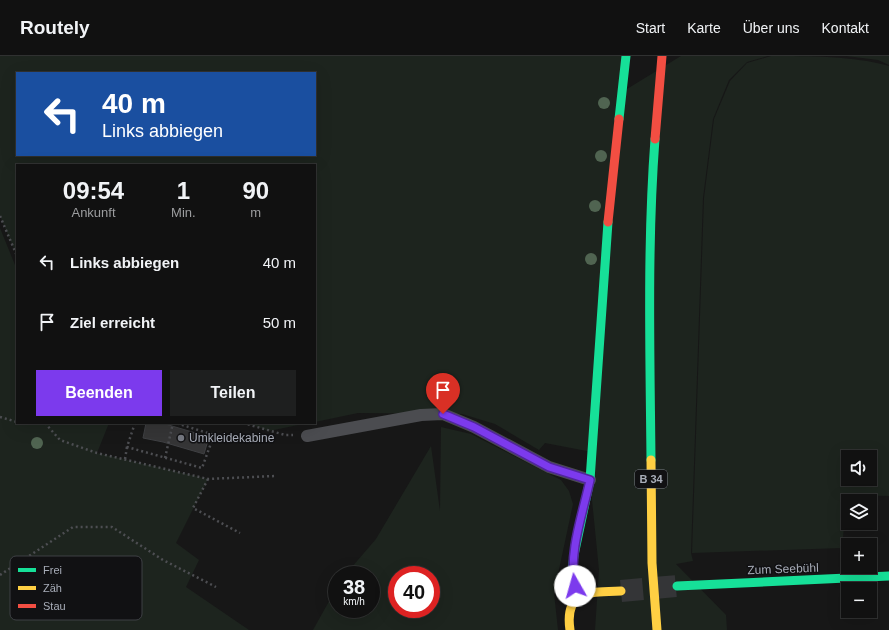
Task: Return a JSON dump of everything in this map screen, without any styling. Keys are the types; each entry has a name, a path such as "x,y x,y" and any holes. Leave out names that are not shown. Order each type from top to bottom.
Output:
{"main road":[{"path":"576,598 572,572 574,555 590,480 609,210 626,56"},
{"name":"B 34","path":"657,630 652,563 650,297 652,182 662,56"},
{"name":"Zum Seebühl","path":"677,586 889,576"},
{"path":"570,630 568,613 576,598 592,592 621,591"}],"lane":[{"path":"307,436 421,415 443,414 474,427 549,467 590,480"}],"path":[{"path":"0,216 16,254"},
{"path":"0,417 16,422"},
{"path":"46,424 60,440 97,453 208,479 275,476"},
{"path":"125,459 126,447 135,424"},
{"path":"165,458 175,424"},
{"path":"126,447 202,468 214,435 178,424"},
{"path":"246,424 285,435 307,436"},
{"path":"208,479 194,508 240,533"},
{"path":"30,556 73,527 112,527 162,560 216,587"},
{"path":"0,576 10,569"}],"shaded area":[{"path":"0,56 626,56 622,92 681,56 768,56 747,62 729,80 713,119 703,198 691,553 693,561 676,564 726,615 727,630 595,630 599,570 590,480 592,452 545,443 539,450 495,424 462,414 358,413 316,422 316,164 16,164 16,254 0,216"},
{"path":"771,56 846,58 889,66 889,496 877,496 877,494 841,494 841,530 844,530 843,538 841,538 841,548 692,553 704,198 714,119 730,81 747,63"},
{"path":"846,56 889,56 889,65 878,60"},
{"path":"0,228 16,268 16,424 109,424 97,453 208,479 176,543 199,560 186,587 249,630 0,630"},
{"path":"249,424 303,424 269,431"},
{"path":"441,427 471,434 561,480 569,491 573,504 554,593 558,630 313,630 328,603 328,618 380,618 380,566 353,566 376,539 431,446 440,511"}],"building":[{"path":"146,424 165,424 209,437 204,454 163,442 143,438"}],"tunnel":[{"path":"621,591 677,586"}],"traffic: fast":[{"path":"619,119 626,56"},
{"path":"651,460 650,259 652,179 655,139"},
{"path":"576,598 572,572 574,555 590,480 608,222"},
{"path":"677,586 889,576"}],"traffic: slow":[{"path":"651,460 652,563 657,630"},
{"path":"570,630 569,617 571,607 575,600 590,593 621,591"}],"traffic: jam":[{"path":"655,139 662,56"},
{"path":"608,222 619,119"}],"place":[{"name":"Umkleidekabine","path":"181,438"}],"route":[{"path":"443,414 474,427 549,467 590,480 574,555 572,572 575,586"}]}
